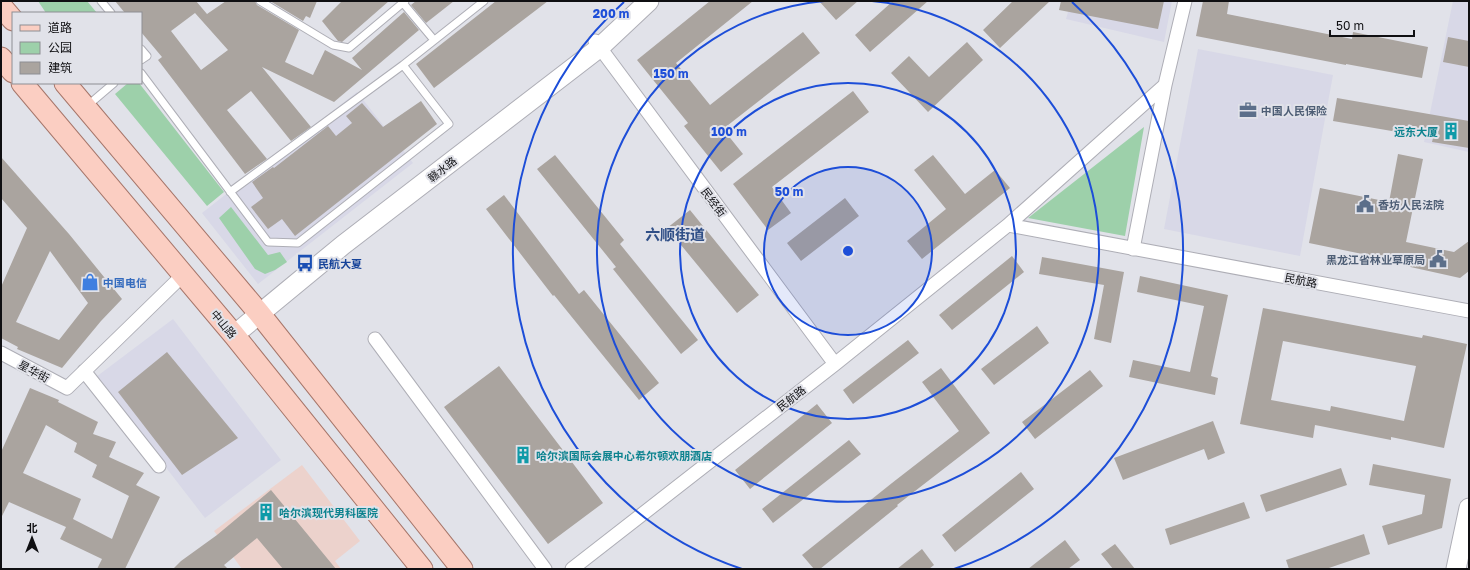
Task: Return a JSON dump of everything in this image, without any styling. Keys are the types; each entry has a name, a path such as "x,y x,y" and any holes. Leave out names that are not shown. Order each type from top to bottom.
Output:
{"main road":[{"name":"赣水路","path":"597,44 637,1"},
{"name":"赣水路","path":"230,330 255,309 343,245 650,1"},
{"path":"1,6 12,19"},
{"path":"1,58 12,71"},
{"name":"中山路","path":"23,84 230,330 422,569"},
{"path":"67,84 255,309 462,569"},
{"path":"1456,569 1469,508"},
{"path":"381,519 404,569"}],"street":[{"path":"1133,249 1166,85 1185,1"},
{"name":"民经街","path":"597,44 835,364"},
{"name":"民航路","path":"572,569 835,364 1008,225 1166,85"},
{"name":"民航路","path":"1008,225 1469,311"},
{"path":"159,466 84,372 183,275"},
{"path":"375,339 544,569"},
{"name":"星华街","path":"1,353 68,388 84,372"}],"lane":[{"path":"101,1 110,12"},
{"path":"260,1 333,45 349,48 404,2 434,40"},
{"path":"230,192 402,65 484,1"},
{"path":"142,50 147,56 142,59"},
{"path":"142,74 268,242 298,243 450,124 402,65"},
{"path":"86,108 113,84"}],"shaded area":[{"path":"1071,1 1172,1 1164,42 1066,19"},
{"path":"1453,1 1469,1 1469,152 1424,142"},
{"path":"1198,49 1333,75 1300,256 1164,229"},
{"path":"357,92 413,163 258,284 202,213"},
{"path":"173,319 281,460 205,518 96,377"},
{"path":"302,465 360,541 335,561 341,569 242,569 214,531"}],"green space":[{"path":"38,1 87,1 96,12 45,12"},
{"path":"127,84 140,84 224,192 207,206 115,94"},
{"path":"1144,127 1125,236 1028,218"},
{"path":"231,207 268,255 280,252 287,262 275,270 265,274 255,269 219,218"}],"building":[{"path":"115,1 196,1 207,14 226,1 255,1 257,5 299,30 285,62 313,75 325,50 362,70 352,58 404,12 419,30 334,102 262,67 311,127 291,141 251,91 227,110 267,159 245,174 158,60 162,57 142,33 142,12 124,12","holes":["195,13 228,50 201,70 171,31"]},
{"path":"270,1 317,1 310,18 306,16 303,21"},
{"path":"342,1 389,1 342,42 338,41 322,21"},
{"path":"416,1 454,1 426,23 411,5"},
{"path":"496,1 548,1 434,88 416,64"},
{"path":"710,1 753,1 676,63 710,105 803,32 820,53 723,129 743,154 721,172 684,126 688,123 637,60"},
{"path":"819,1 858,1 836,20"},
{"path":"893,1 928,1 870,52 855,35"},
{"path":"1013,1 1050,1 1000,48 983,30"},
{"path":"1061,1 1164,1 1158,29 1059,10"},
{"path":"1203,1 1229,1 1227,14 1352,39 1353,32 1428,47 1422,78 1196,36"},
{"path":"1448,37 1469,41 1469,67 1443,62"},
{"path":"967,42 983,60 928,112 891,73 909,56 929,77"},
{"path":"853,91 869,112 772,187 791,213 768,230 733,184"},
{"path":"1337,98 1469,121 1469,148 1432,142 1433,138 1333,121"},
{"path":"421,101 437,124 295,236 282,219 268,229 251,207 263,198 252,182 273,167 274,168 328,126 336,136 352,123 346,116 362,103 383,127"},
{"path":"1398,154 1423,159 1406,242 1454,252 1469,241 1469,271 1460,278 1406,266 1406,263 1309,243 1320,188 1389,202"},
{"path":"555,155 624,240 620,244 698,340 681,354 613,269 616,267 537,169"},
{"path":"933,155 965,194 995,170 1010,188 922,259 907,241 946,209 914,170"},
{"path":"1,157 69,234 122,299 101,321 62,368 17,349 18,347 1,338 1,287 27,228 1,198","holes":["50,251 88,303 59,340 16,322"]},
{"path":"504,195 579,294 584,290 659,383 639,400 554,295 553,296 486,209"},
{"path":"845,198 859,216 801,261 787,243"},
{"path":"690,210 759,295 737,313 667,228"},
{"path":"1012,256 1024,272 952,330 939,315"},
{"path":"1042,257 1124,272 1111,343 1094,339 1104,285 1039,274"},
{"path":"1140,276 1228,295 1211,376 1218,378 1215,395 1129,377 1133,360 1190,372 1204,306 1137,292"},
{"path":"1263,308 1422,338 1423,335 1467,344 1444,448 1391,437 1391,440 1315,425 1313,438 1240,424","holes":["1283,341 1416,366 1404,421 1331,406 1330,411 1271,400"]},
{"path":"1037,326 1049,343 994,385 981,369"},
{"path":"908,340 919,353 853,404 843,390"},
{"path":"167,352 238,438 182,475 118,392"},
{"name":"哈尔滨国际会展中心希尔顿欢朋酒店","path":"499,366 603,503 548,544 444,407"},
{"path":"941,368 990,433 897,505 898,506 820,569 814,569 802,555 959,431 922,382"},
{"path":"1090,370 1103,386 1035,439 1022,422"},
{"path":"30,388 59,400 58,402 98,422 93,434 116,442 109,457 144,473 136,485 160,497 125,569 97,569 102,559 60,539 66,527 9,502 1,518 1,452","holes":["46,425 77,443 74,452 97,465 92,477 129,496 112,539 73,519 81,499 23,473"]},
{"path":"817,404 832,423 750,489 735,470"},
{"path":"1213,421 1225,453 1208,460 1204,449 1123,480 1114,458"},
{"path":"849,440 861,454 773,523 762,509"},
{"path":"1373,464 1451,479 1442,528 1388,545 1382,526 1422,514 1425,495 1369,485"},
{"path":"1341,468 1347,485 1266,512 1260,495"},
{"path":"1021,472 1034,489 955,552 942,535"},
{"name":"哈尔滨现代男科医院","path":"271,490 336,569 283,569 257,538 224,565 228,569 173,569 181,561 217,535"},
{"path":"1244,502 1250,518 1170,545 1165,529"},
{"path":"1364,534 1370,554 1326,569 1289,569 1286,560"},
{"path":"1065,540 1080,560 1068,569 1028,569"},
{"path":"1115,544 1135,569 1113,569 1101,554"},
{"path":"922,549 934,565 929,569 897,569"}],"place":[{"name":"中国人民保险","path":"1248,110"},
{"name":"远东大厦","path":"1451,131"},
{"name":"香坊人民法院","path":"1365,204"},
{"name":"黑龙江省林业草原局","path":"1438,259"},
{"name":"民航大夏","path":"305,263"},
{"name":"中国电信","path":"90,282"},
{"name":"哈尔滨国际会展中心希尔顿欢朋酒店","path":"523,455"},
{"name":"哈尔滨现代男科医院","path":"266,512"}],"district":[{"name":"六顺街道","path":"675,234"}]}
